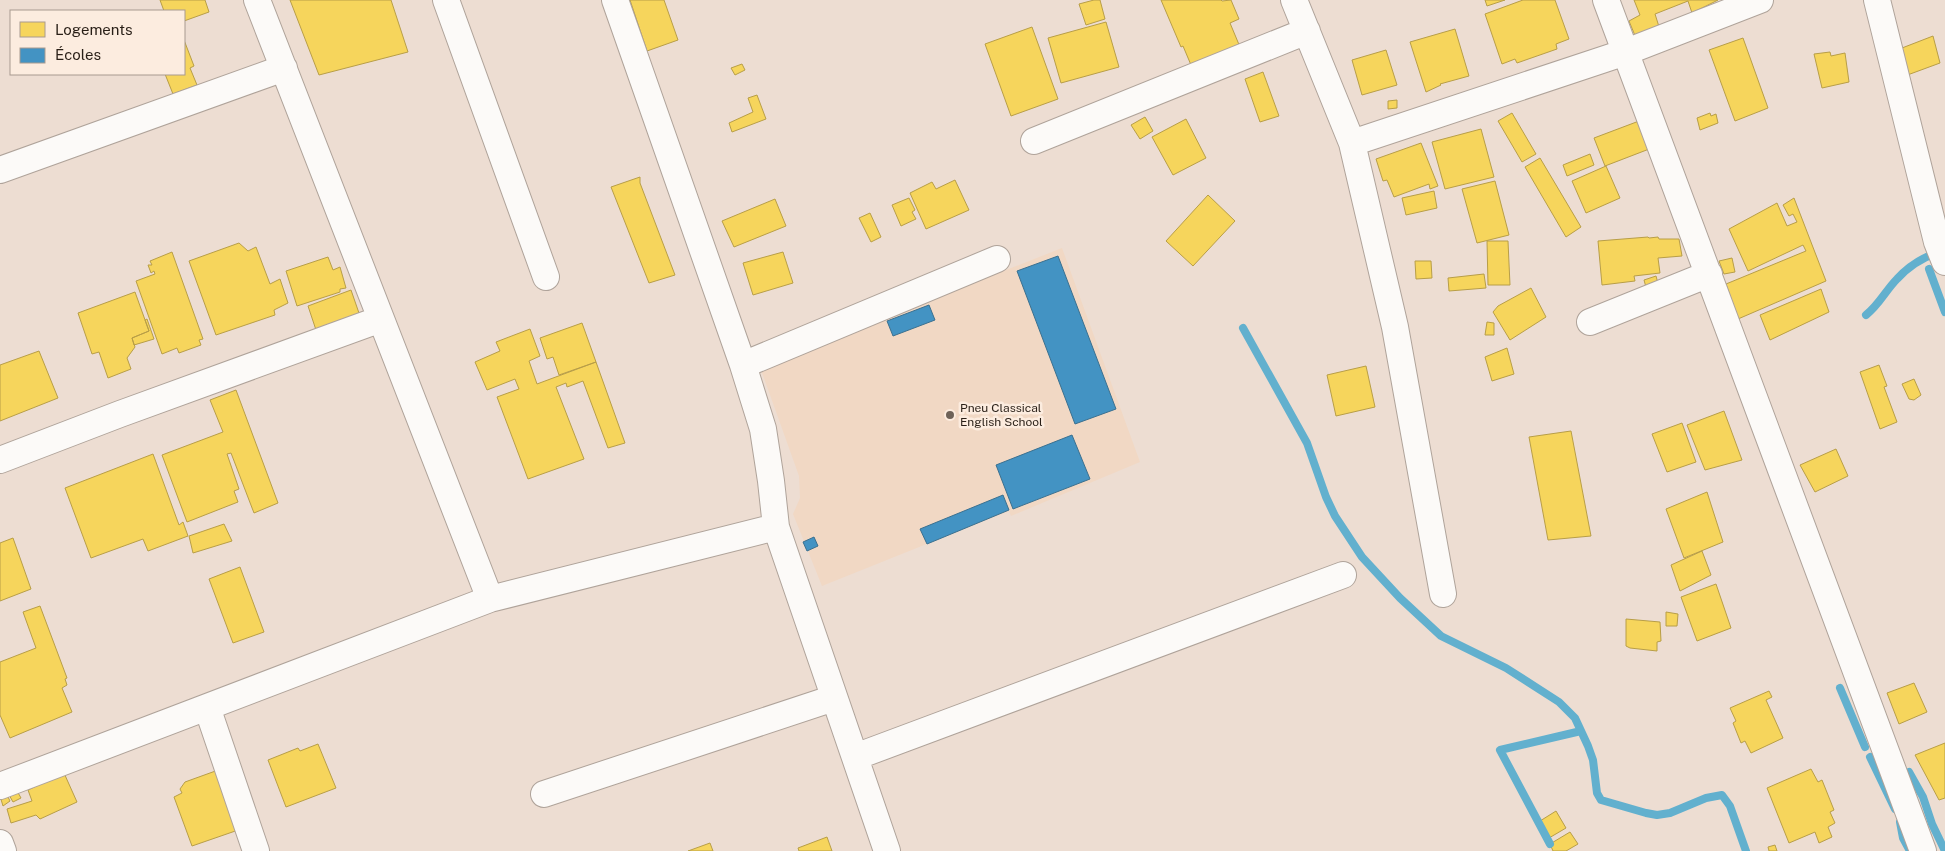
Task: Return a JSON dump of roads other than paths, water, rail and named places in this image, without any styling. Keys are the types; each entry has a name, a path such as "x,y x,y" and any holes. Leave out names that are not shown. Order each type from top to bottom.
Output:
{"street":[{"path":"257,0 490,599"},
{"path":"446,0 546,277"},
{"path":"615,0 743,365 763,429 776,527 887,851"},
{"path":"1294,0 1352,143 1395,327 1444,594"},
{"path":"1606,0 1923,851"},
{"path":"1352,143 1626,52 1760,0"},
{"path":"1877,0 1937,242 1945,262"},
{"path":"1034,141 1307,31"},
{"path":"0,170 284,68"},
{"path":"743,365 997,259"},
{"path":"1590,322 1709,274"},
{"path":"0,460 381,319"},
{"path":"0,786 490,599 776,527"},
{"path":"855,757 1343,575"},
{"path":"544,794 834,698"},
{"path":"207,707 256,851"},
{"path":"0,843 3,851"}],"waterway":[{"path":"1866,315 1905,271 1936,253"},
{"path":"1929,269 1945,312"},
{"path":"1243,328 1307,443 1326,497 1335,516 1362,557 1400,598 1441,636 1506,668 1559,702 1575,718 1593,760 1597,793 1601,800 1657,815 1670,813 1706,798 1722,795 1730,806 1746,851"},
{"path":"1840,688 1865,747"},
{"path":"1550,844 1500,750 1581,731"},
{"path":"1870,757 1895,809"},
{"path":"1909,772 1923,797 1932,824 1945,851"},
{"path":"1900,822 1903,838 1910,851"}],"place":[{"name":"Pneu Classical English School","path":"950,415"}]}
